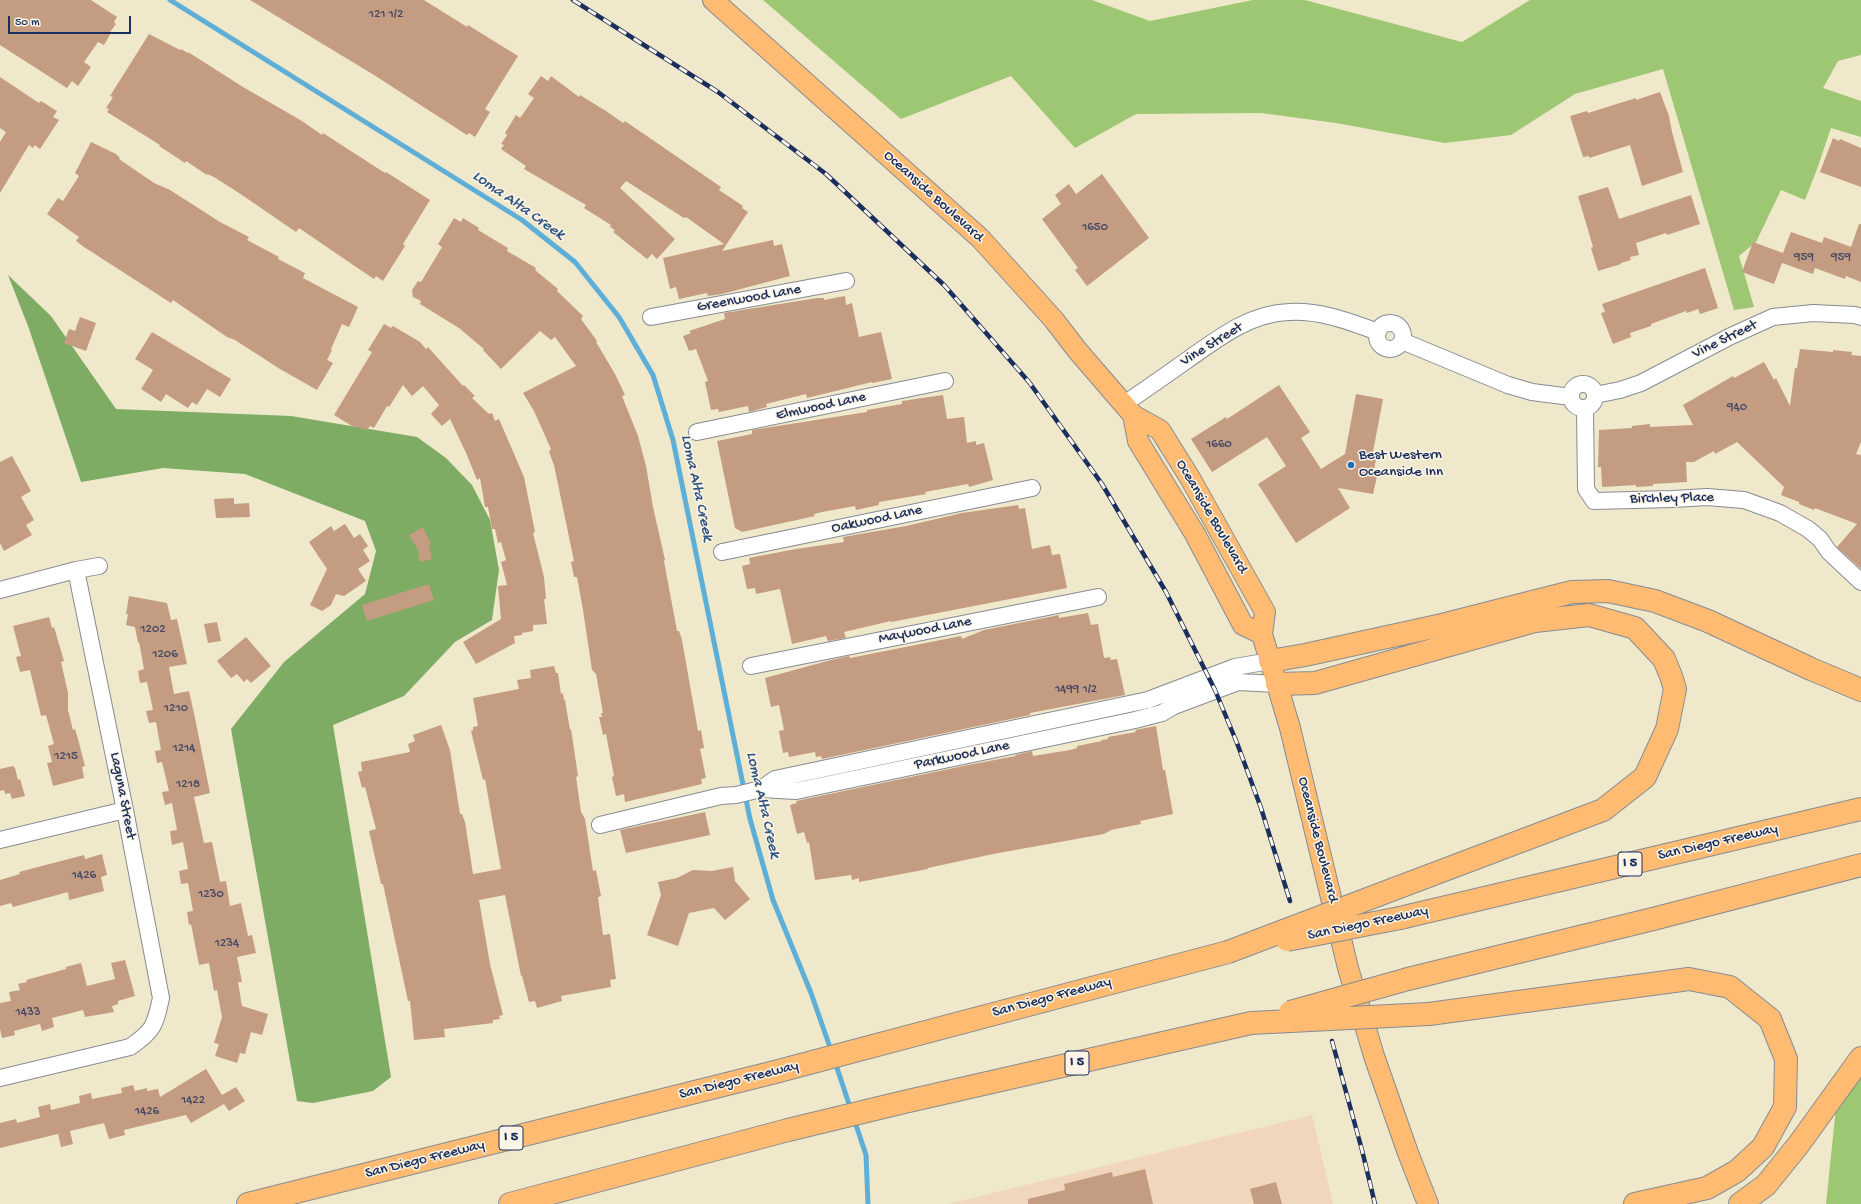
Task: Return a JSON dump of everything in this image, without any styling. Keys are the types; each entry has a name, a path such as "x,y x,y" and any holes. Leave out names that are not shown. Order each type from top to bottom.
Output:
{"highway":[{"path":"1270,661 1305,655 1442,624 1572,592 1608,591 1655,601 1708,621 1811,669 1861,690"},
{"path":"1228,952 1603,810 1645,777 1667,729 1675,689 1664,659 1635,628 1589,614 1535,621 1315,682 1277,684"},
{"name":"San Diego Freeway","path":"248,1204 775,1072 1228,952 1400,918 1861,809"},
{"name":"I 5","path":"510,1204 788,1130 1251,1023 1408,979 1654,919 1861,865"},
{"path":"1251,1023 1428,1014 1689,979 1730,987 1770,1019 1786,1059 1785,1107 1763,1147 1737,1171 1707,1188 1635,1204"},
{"path":"1740,1204 1766,1184 1798,1144 1861,1058"}],"main road":[{"name":"Oceanside Boulevard","path":"713,0 980,238 1054,320 1077,350 1128,410 1138,441 1192,528 1243,625 1262,634 1301,772 1348,968 1374,1056 1408,1153 1428,1204"}],"street":[{"name":"Greenwood Lane","path":"651,317 846,282"},
{"name":"Vine Street","path":"1128,410 1229,331 1271,314 1289,312 1311,312 1346,320 1378,332 1378,339 1386,348 1398,346 1402,341 1508,385 1532,392 1571,398"},
{"name":"Vine Street","path":"1595,395 1620,390 1641,383 1731,336 1773,317 1813,313 1861,317"},
{"name":"Elmwood Lane","path":"697,432 946,381"},
{"path":"1582,384 1592,388 1595,395 1594,402 1585,408 1574,404 1571,398 1575,387 1582,384"},
{"name":"Birchley Place","path":"1585,408 1586,489 1594,501 1707,497 1744,500 1780,513 1808,529 1820,539 1829,552 1861,582"},
{"name":"Oakwood Lane","path":"722,552 1032,488"},
{"path":"0,590 76,570 99,566"},
{"name":"Laguna Street","path":"0,1078 130,1047 147,1035 156,1022 161,998 125,810 76,570"},
{"name":"Maywood Lane","path":"751,666 1098,597"},
{"name":"Parkwood Lane","path":"761,789 775,779 1148,700 1235,666 1270,661"},
{"name":"Parkwood Lane","path":"600,825 721,796 736,795 761,789 796,791 1162,713 1174,706 1238,682 1277,684"},
{"path":"0,840 125,810"}],"shaded area":[{"path":"1312,1115 1333,1204 948,1204"}],"green space":[{"path":"763,0 1092,0 1150,21 1253,0 1305,0 1462,42 1530,0 1861,0 1861,55 1838,61 1823,88 1861,101 1861,137 1831,128 1805,200 1781,190 1756,242 1739,256 1754,307 1734,310 1663,69 1575,94 1511,135 1445,143 1336,123 1261,113 1136,114 1075,148 1011,76 901,119"},
{"path":"8,275 51,316 116,409 291,416 417,437 446,458 472,485 490,520 499,570 492,620 455,642 404,696 333,725 391,1077 373,1091 313,1103 297,1101 231,729 284,662 365,594 376,551 365,521 245,474 163,468 81,482 28,326"},
{"path":"1861,1062 1861,1204 1826,1204 1837,1098"}],"building":[{"path":"0,0 91,0 117,17 114,22 116,24 110,32 111,33 104,45 98,42 84,62 91,67 78,86 72,81 67,88 0,45"},
{"path":"250,0 424,0 518,56 485,109 490,112 475,137 469,133 467,135 374,75"},
{"path":"149,34 180,50 181,49 188,52 243,87 302,121 322,135 323,133 430,200 403,244 405,246 383,281 376,276 374,279 299,228 296,232 214,177 207,175 186,161 185,163 159,146 160,145 107,112 109,109 106,108 113,97 110,96"},
{"path":"541,76 548,81 551,76 579,97 580,95 623,123 625,121 721,187 719,190 743,206 742,208 748,212 722,251 773,240 774,246 782,244 790,276 722,294 708,296 707,293 679,299 676,287 670,289 663,258 724,244 686,217 684,218 626,181 620,188 675,239 657,259 652,254 647,259 613,232 615,230 610,227 611,225 584,208 586,205 524,169 526,166 501,149 504,145 501,144 507,135 505,133 516,115 520,118 534,98 528,94"},
{"path":"0,77 39,103 41,101 57,111 53,117 59,120 40,149 35,145 33,148 29,145 0,193 0,142 6,132 0,128"},
{"path":"1660,92 1669,116 1683,172 1642,186 1630,145 1589,158 1589,156 1583,157 1570,116 1587,111 1588,113"},
{"path":"1833,138 1839,141 1840,139 1861,148 1861,187 1820,172"},
{"path":"91,142 116,154 120,158 119,159 154,183 170,190 220,222 249,237 247,240 305,273 303,278 358,307 349,327 342,324 327,360 333,363 317,390 280,369 235,340 227,337 173,300 171,303 84,247 76,241 79,237 47,214 58,198 63,201 79,176 75,173"},
{"path":"1102,174 1149,238 1087,286 1075,270 1078,268 1042,219 1061,204 1055,195 1069,184 1076,194"},
{"path":"1608,187 1619,219 1691,195 1700,224 1636,243 1639,255 1630,257 1631,260 1621,264 1598,271 1591,248 1593,247 1578,196"},
{"path":"454,218 461,222 463,218 479,228 478,230 508,248 507,251 536,268 535,270 558,289 557,291 583,316 581,319 597,341 596,342 615,374 625,395 622,396 638,436 646,466 653,507 665,560 677,631 679,631 682,640 698,731 701,730 704,748 700,749 706,778 701,779 702,784 625,802 624,794 616,796 612,777 614,776 606,734 603,735 599,717 602,717 601,713 603,713 596,674 592,670 577,577 574,577 571,562 574,561 554,465 549,452 551,449 534,411 523,393 576,366 555,337 551,340 540,331 501,369 483,350 484,349 459,328 420,304 421,301 413,297 412,290 418,281 421,282 442,247 438,244"},
{"path":"1859,224 1861,224 1861,282 1846,276 1845,279 1815,268 1813,274 1782,263 1774,284 1742,272 1753,242 1783,253 1791,232 1822,243 1824,237 1851,247"},
{"path":"1705,268 1718,308 1700,314 1698,309 1687,313 1686,311 1630,333 1631,337 1613,344 1601,313 1605,312 1602,304"},
{"path":"845,296 846,305 852,303 859,337 881,332 892,379 872,382 807,398 806,394 766,404 767,407 749,412 748,406 719,412 718,409 711,410 705,382 708,381 696,349 689,351 683,336 691,333 689,331 725,319 724,313 817,298 824,298 824,300"},
{"path":"80,317 96,323 86,351 64,343 69,329 75,331"},
{"path":"384,324 391,328 393,326 420,342 426,349 428,347 463,386 464,385 475,396 472,398 489,414 492,413 495,421 499,419 524,477 535,532 533,533 544,577 546,599 544,599 547,624 533,625 533,631 514,636 515,643 476,664 463,642 501,619 498,586 507,585 501,562 506,560 501,542 498,543 495,529 492,529 488,507 485,507 480,478 477,480 450,419 442,426 431,414 439,405 423,386 412,396 403,385 389,407 387,406 374,428 370,426 367,430 352,426 334,415 372,352 368,350"},
{"path":"152,332 231,379 220,397 207,389 197,405 192,402 188,408 166,394 161,402 141,389 153,370 135,359"},
{"path":"1800,349 1852,352 1851,355 1861,356 1861,442 1856,454 1861,455 1861,569 1837,547 1857,524 1815,508 1814,510 1781,495 1784,487 1737,442 1715,454 1714,451 1694,462 1686,462 1687,482 1653,484 1653,486 1636,487 1636,485 1602,487 1601,467 1598,467 1599,430 1632,428 1632,426 1650,424 1650,427 1693,425 1683,405 1733,376 1734,378 1764,362 1774,380 1776,378 1790,406 1795,368 1797,368"},
{"path":"1279,385 1310,432 1301,438 1321,469 1345,454 1356,394 1383,399 1372,457 1376,458 1374,471 1378,472 1373,494 1338,488 1350,508 1296,543 1258,484 1286,466 1267,437 1212,472 1191,439 1226,417 1227,419"},
{"path":"943,395 947,419 964,417 967,443 976,441 976,445 984,443 993,480 969,487 968,484 925,492 926,494 879,502 879,505 856,510 855,506 822,512 814,514 815,516 742,532 735,528 717,441 752,434 752,430 867,412 867,410 902,404 902,401"},
{"path":"12,456 31,491 21,497 34,520 26,525 32,535 4,551 0,543 0,462"},
{"path":"234,498 234,504 249,503 250,517 216,518 214,499"},
{"path":"1018,505 1019,509 1025,508 1032,549 1050,545 1052,555 1060,554 1067,588 891,621 844,632 846,638 828,641 826,636 792,644 780,589 756,594 755,588 747,589 742,566 750,564 749,558 844,542 843,537 906,526 962,513"},
{"path":"345,524 354,538 360,534 368,546 363,550 370,561 358,569 366,581 344,596 336,594 331,605 322,611 310,605 327,569 309,542 331,526 334,531"},
{"path":"423,527 431,544 429,545 432,559 420,562 418,550 409,535"},
{"path":"429,584 434,600 367,621 362,605"},
{"path":"129,596 167,603 171,620 177,619 187,664 169,667 174,694 189,691 210,793 194,797 204,843 212,842 220,882 226,881 230,906 241,903 248,936 252,935 256,953 237,957 242,982 238,982 242,1006 268,1014 262,1035 251,1032 245,1054 240,1053 237,1063 215,1056 219,1044 214,1043 222,1017 217,990 214,991 209,963 199,965 191,924 189,925 187,912 193,911 188,883 181,884 179,871 188,869 183,842 172,845 170,831 177,830 172,803 165,805 162,792 169,791 162,762 157,763 155,751 161,750 156,722 149,723 146,711 153,710 147,682 140,683 138,671 144,669 135,627 126,625"},
{"path":"1088,613 1091,625 1098,624 1104,658 1110,657 1111,660 1117,659 1125,695 1030,713 1030,715 822,759 821,756 816,757 815,752 789,757 788,752 783,753 779,731 784,730 779,705 771,707 765,678 849,656 850,658 961,636 962,639 984,630 1059,615 1059,618"},
{"path":"49,617 52,628 54,627 64,661 61,662 68,693 68,710 85,766 82,767 84,778 53,786 47,763 52,762 48,746 54,744 46,715 41,716 30,670 20,672 16,657 21,656 13,626"},
{"path":"217,622 221,641 208,643 204,624"},
{"path":"246,637 271,666 251,683 247,679 244,682 237,674 231,678 217,661"},
{"path":"554,666 556,673 558,673 561,694 563,693 570,730 571,729 578,776 576,777 581,812 585,819 593,871 596,870 601,896 598,897 603,935 610,934 616,979 610,980 611,987 561,996 562,1001 537,1008 535,1001 529,1002 521,976 505,895 479,900 490,964 503,1015 499,1016 500,1019 493,1020 493,1023 444,1029 445,1037 414,1040 410,1001 408,1001 383,884 381,884 369,831 376,829 365,787 362,788 358,772 362,771 361,762 410,752 408,744 415,741 413,735 441,725 450,750 460,814 462,814 465,822 473,874 501,869 485,779 483,780 471,731 473,730 473,727 478,726 473,698 519,689 517,680 531,678 530,670"},
{"path":"1156,726 1163,770 1165,770 1173,814 1140,821 1141,824 1111,830 1104,834 993,854 928,869 859,882 859,878 852,880 851,875 815,880 809,842 807,843 804,832 797,834 790,805 797,803 796,801 1016,756 1015,755 1032,751 1033,756 1070,750 1077,748 1077,746 1108,739 1108,737 1136,732 1135,730"},
{"path":"13,766 15,768 18,780 20,779 25,796 12,799 10,793 5,794 4,790 0,791 0,769"},
{"path":"705,812 710,835 626,853 620,830"},
{"path":"102,854 107,875 101,877 104,891 69,900 68,892 13,907 11,903 0,906 0,880 20,874 19,872 84,855 85,859"},
{"path":"733,867 735,881 750,899 725,920 714,908 689,913 678,946 647,935 661,895 658,882 677,878 693,870 712,871"},
{"path":"125,960 135,996 118,1001 118,1004 112,1006 114,1012 85,1017 83,1010 52,1018 54,1027 42,1031 40,1024 14,1031 15,1035 2,1038 0,1029 0,1003 11,1001 9,992 20,990 18,984 27,982 26,980 66,969 66,967 81,963 87,986 115,979 111,963"},
{"path":"206,1069 222,1095 236,1087 245,1101 229,1111 224,1104 191,1123 186,1115 124,1130 125,1135 109,1139 104,1123 70,1131 73,1144 61,1147 58,1134 0,1148 0,1123 16,1119 17,1123 40,1117 38,1107 50,1104 51,1110 80,1103 79,1096 91,1093 92,1099 122,1093 121,1088 133,1085 135,1091 147,1088 147,1091 158,1089 160,1097"},
{"path":"1145,1169 1153,1204 1028,1204 1028,1199 1065,1190 1064,1184 1112,1172 1113,1177"},
{"path":"1276,1182 1282,1204 1254,1204 1250,1189"}],"waterway":[{"name":"Loma Alta Creek","path":"170,0 522,220 575,262 619,317 653,375 673,440 750,819 773,900 811,993 832,1053"},
{"name":"Loma Alta Creek","path":"835,1062 851,1110"},
{"name":"Loma Alta Creek","path":"854,1119 866,1155 868,1204"}],"railway":[{"path":"573,0 718,92 826,174 944,285 1029,382 1102,484 1166,592 1215,690 1237,743 1261,808 1290,901"},
{"path":"1332,1041 1362,1150 1375,1204"}],"place":[{"name":"Best Western Oceanside Inn","path":"1351,465"}]}
